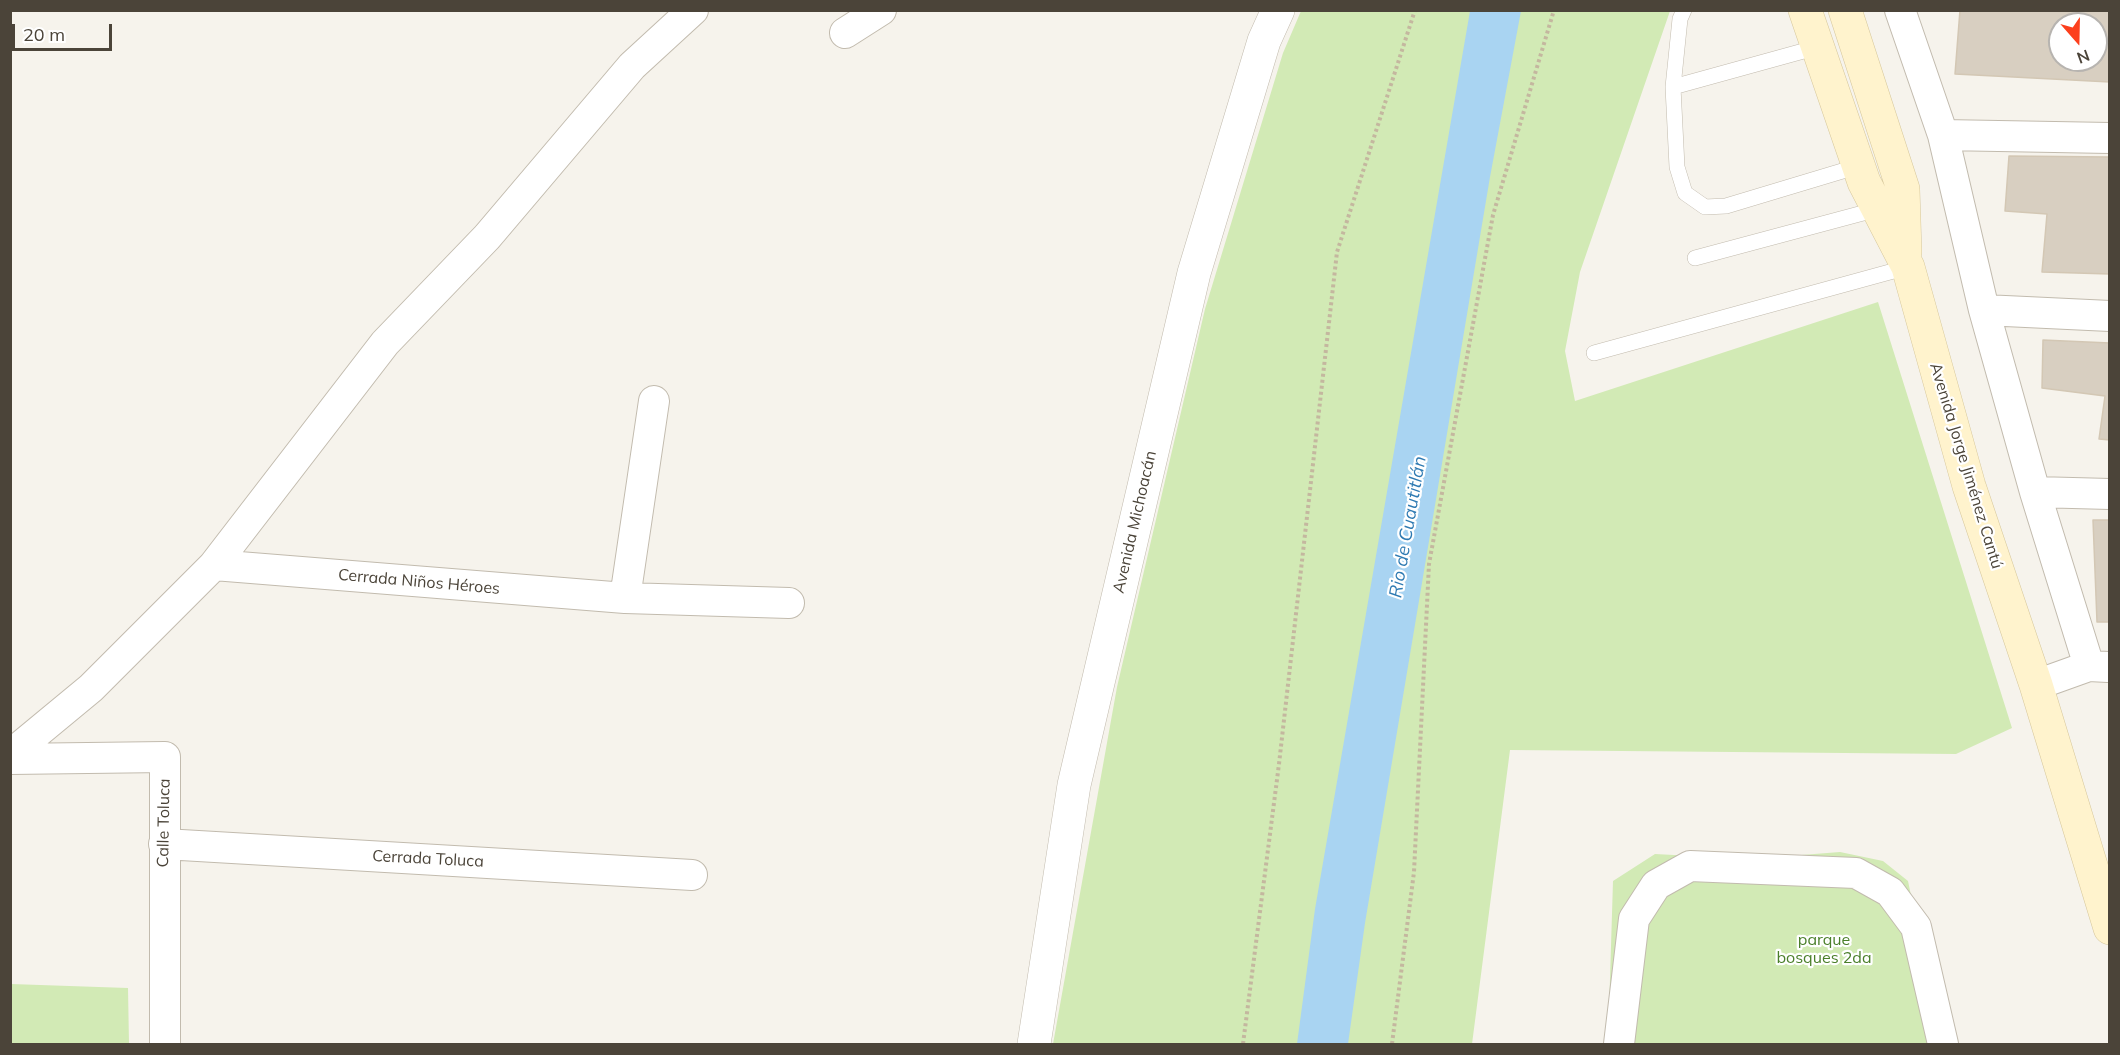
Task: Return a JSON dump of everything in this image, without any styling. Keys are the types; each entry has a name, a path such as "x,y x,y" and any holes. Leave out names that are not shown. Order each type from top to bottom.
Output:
{"main road":[{"name":"Avenida Jorge Jiménez Cantú","path":"1805,10 1864,182 1907,263 1969,486 2036,685 2109,928"},
{"path":"1845,10 1903,189 1907,263"}],"street":[{"path":"10,757 91,688 214,566 385,343 487,237 632,66 693,10"},
{"path":"845,33 881,10"},
{"name":"Avenida Michoacán","path":"1034,1044 1074,785 1194,273 1264,41 1278,10"},
{"path":"1900,10 1943,135 1984,310 2035,492 2099,667 2036,685"},
{"path":"1943,135 2109,138"},
{"path":"1984,310 2109,316"},
{"path":"625,598 654,401"},
{"path":"2035,492 2109,494"},
{"name":"Cerrada Niños Héroes","path":"214,566 625,598 789,603"},
{"name":"Calle Toluca","path":"10,757 165,757 165,1044"},
{"name":"Cerrada Toluca","path":"164,844 692,874"},
{"path":"1619,1044 1634,919 1656,885 1690,866 1857,873 1890,892 1916,927 1943,1044"}],"lane":[{"path":"1684,10 1680,19 1673,87 1677,166 1685,193 1705,207 1726,206 1858,166"},
{"path":"1673,87 1818,47"},
{"path":"1695,258 1878,208"},
{"path":"1594,353 1907,263"}],"path":[{"path":"1243,1044 1279,764 1337,252 1415,10"},
{"path":"1392,1044 1414,872 1429,564 1493,215 1554,10"}],"green space":[{"path":"1301,11 1670,11 1580,272 1565,351 1575,401 1878,302 2012,728 1956,754 1510,750 1472,1044 1053,1044 1117,687 1205,309 1283,53"},
{"name":"parque bosques 2da","path":"1840,852 1883,861 1908,881 1942,1044 1608,1044 1613,881 1655,854 1750,859"},
{"path":"11,984 128,988 129,1044 11,1044"}],"water":[{"name":"Rio de Cuautitlán","path":"1470,11 1521,11 1490,177 1365,923 1348,1044 1297,1044 1315,909"}],"building":[{"path":"1960,10 2110,10 2110,82 1955,74"},
{"path":"2009,156 2110,157 2110,274 2042,272 2047,214 2005,211"},
{"path":"2043,340 2110,343 2110,440 2099,439 2105,396 2042,388"},
{"path":"2093,520 2110,520 2110,622 2097,622"}]}
